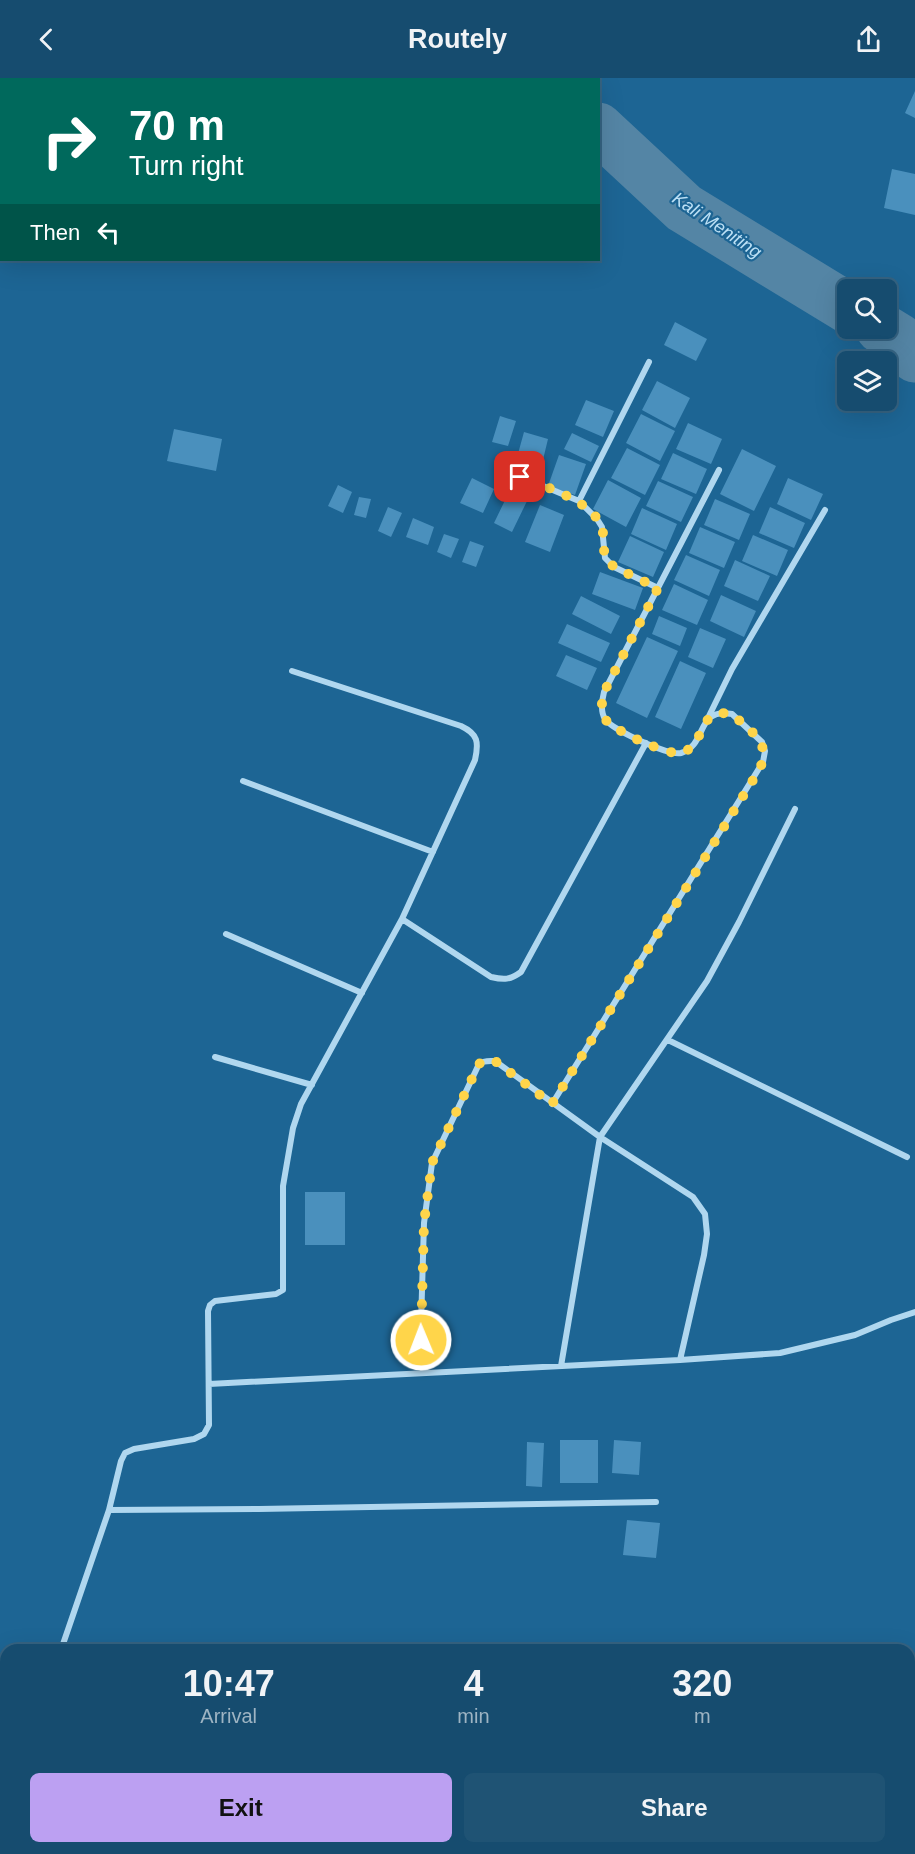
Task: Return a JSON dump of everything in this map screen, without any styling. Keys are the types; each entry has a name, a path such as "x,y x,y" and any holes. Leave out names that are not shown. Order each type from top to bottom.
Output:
{"street":[{"path":"579,501 649,362"},
{"path":"500,468 579,501 602,527 605,558 614,567 658,588"},
{"path":"719,470 604,692 602,707 605,719 619,731 671,754 681,753 692,746 732,669 825,510"},
{"path":"63,1644 109,1509 125,1453 134,1449 194,1439 204,1434 209,1425 208,1311 210,1305 215,1300 276,1294 283,1290 283,1186 293,1128 301,1104 402,919 475,760 476,737 471,731 461,726 292,671"},
{"path":"552,1104 763,762 765,751 762,742 732,714 716,713 707,719"},
{"path":"402,919 491,977 504,980 513,978 521,972 645,742"},
{"path":"243,781 433,852"},
{"path":"561,1366 600,1137 707,981 795,809"},
{"path":"226,934 362,993"},
{"path":"668,1040 908,1157"},
{"path":"215,1057 312,1085"},
{"path":"423,1373 421,1324 424,1223 432,1163 474,1073 483,1061 495,1061 600,1137 693,1197 705,1214 707,1234 704,1255 680,1360"},
{"path":"209,1384 780,1353 855,1335 915,1312"},
{"path":"109,1509 271,1509 656,1502"}],"building":[{"path":"915,91 915,118 905,113"},
{"path":"892,169 915,174 915,215 884,208"},
{"path":"675,322 707,339 696,361 664,345"},
{"path":"657,381 690,398 675,428 642,410"},
{"path":"586,400 614,411 603,437 575,425"},
{"path":"641,414 675,431 660,461 626,443"},
{"path":"500,416 516,421 508,446 492,442"},
{"path":"688,423 722,439 711,464 676,449"},
{"path":"174,429 222,439 216,471 167,461"},
{"path":"524,432 548,439 541,468 516,461"},
{"path":"572,433 599,446 591,462 564,449"},
{"path":"627,448 660,465 645,495 611,478"},
{"path":"742,449 776,466 754,511 720,494"},
{"path":"673,453 707,469 696,494 661,479"},
{"path":"559,455 586,464 575,495 548,486"},
{"path":"472,478 494,489 483,513 460,503"},
{"path":"788,478 823,494 811,520 777,504"},
{"path":"608,480 641,498 626,527 593,509"},
{"path":"658,481 693,497 681,522 646,506"},
{"path":"338,485 352,492 343,513 328,506"},
{"path":"510,490 528,499 512,532 494,523"},
{"path":"359,497 371,499 366,518 354,515"},
{"path":"715,499 750,514 739,540 704,525"},
{"path":"540,505 564,515 550,552 525,542"},
{"path":"388,507 402,513 391,537 378,531"},
{"path":"770,507 805,523 794,548 759,533"},
{"path":"642,508 677,524 666,550 631,534"},
{"path":"413,518 434,527 428,545 406,537"},
{"path":"700,527 735,542 724,568 689,553"},
{"path":"444,534 459,539 451,558 437,552"},
{"path":"753,535 788,550 777,576 742,561"},
{"path":"630,536 664,552 653,577 618,562"},
{"path":"470,541 484,546 476,567 462,562"},
{"path":"686,555 720,570 709,596 674,580"},
{"path":"735,560 770,576 758,601 724,586"},
{"path":"600,572 643,588 635,610 592,594"},
{"path":"674,584 708,600 697,625 662,610"},
{"path":"721,595 756,611 744,637 710,621"},
{"path":"581,596 620,616 611,634 572,614"},
{"path":"659,616 687,628 680,646 652,634"},
{"path":"567,624 610,643 601,662 558,643"},
{"path":"700,628 726,639 713,668 688,657"},
{"path":"647,637 678,651 647,718 616,703"},
{"path":"566,655 597,668 587,690 556,676"},
{"path":"680,661 706,673 681,729 655,717"},
{"path":"305,1192 345,1192 345,1245 305,1245"},
{"path":"560,1440 598,1440 598,1483 560,1483"},
{"path":"614,1440 641,1442 639,1475 612,1473"},
{"path":"527,1442 544,1443 542,1487 526,1486"},
{"path":"627,1520 660,1523 656,1558 623,1555"}],"waterway":[{"name":"Kali Meniting","path":"600,130 684,208 837,301"},
{"name":"Kali Meniting","path":"897,338 915,357"}],"route":[{"path":"421,1340 424,1223 432,1163 479,1064 483,1061 495,1061 552,1104 758,772 765,751 762,742 732,714 724,712 716,713 707,719 697,740 687,750 671,754 619,731 605,719 602,707 604,692 658,588 614,567 605,558 602,527 579,501 520,477"}]}
